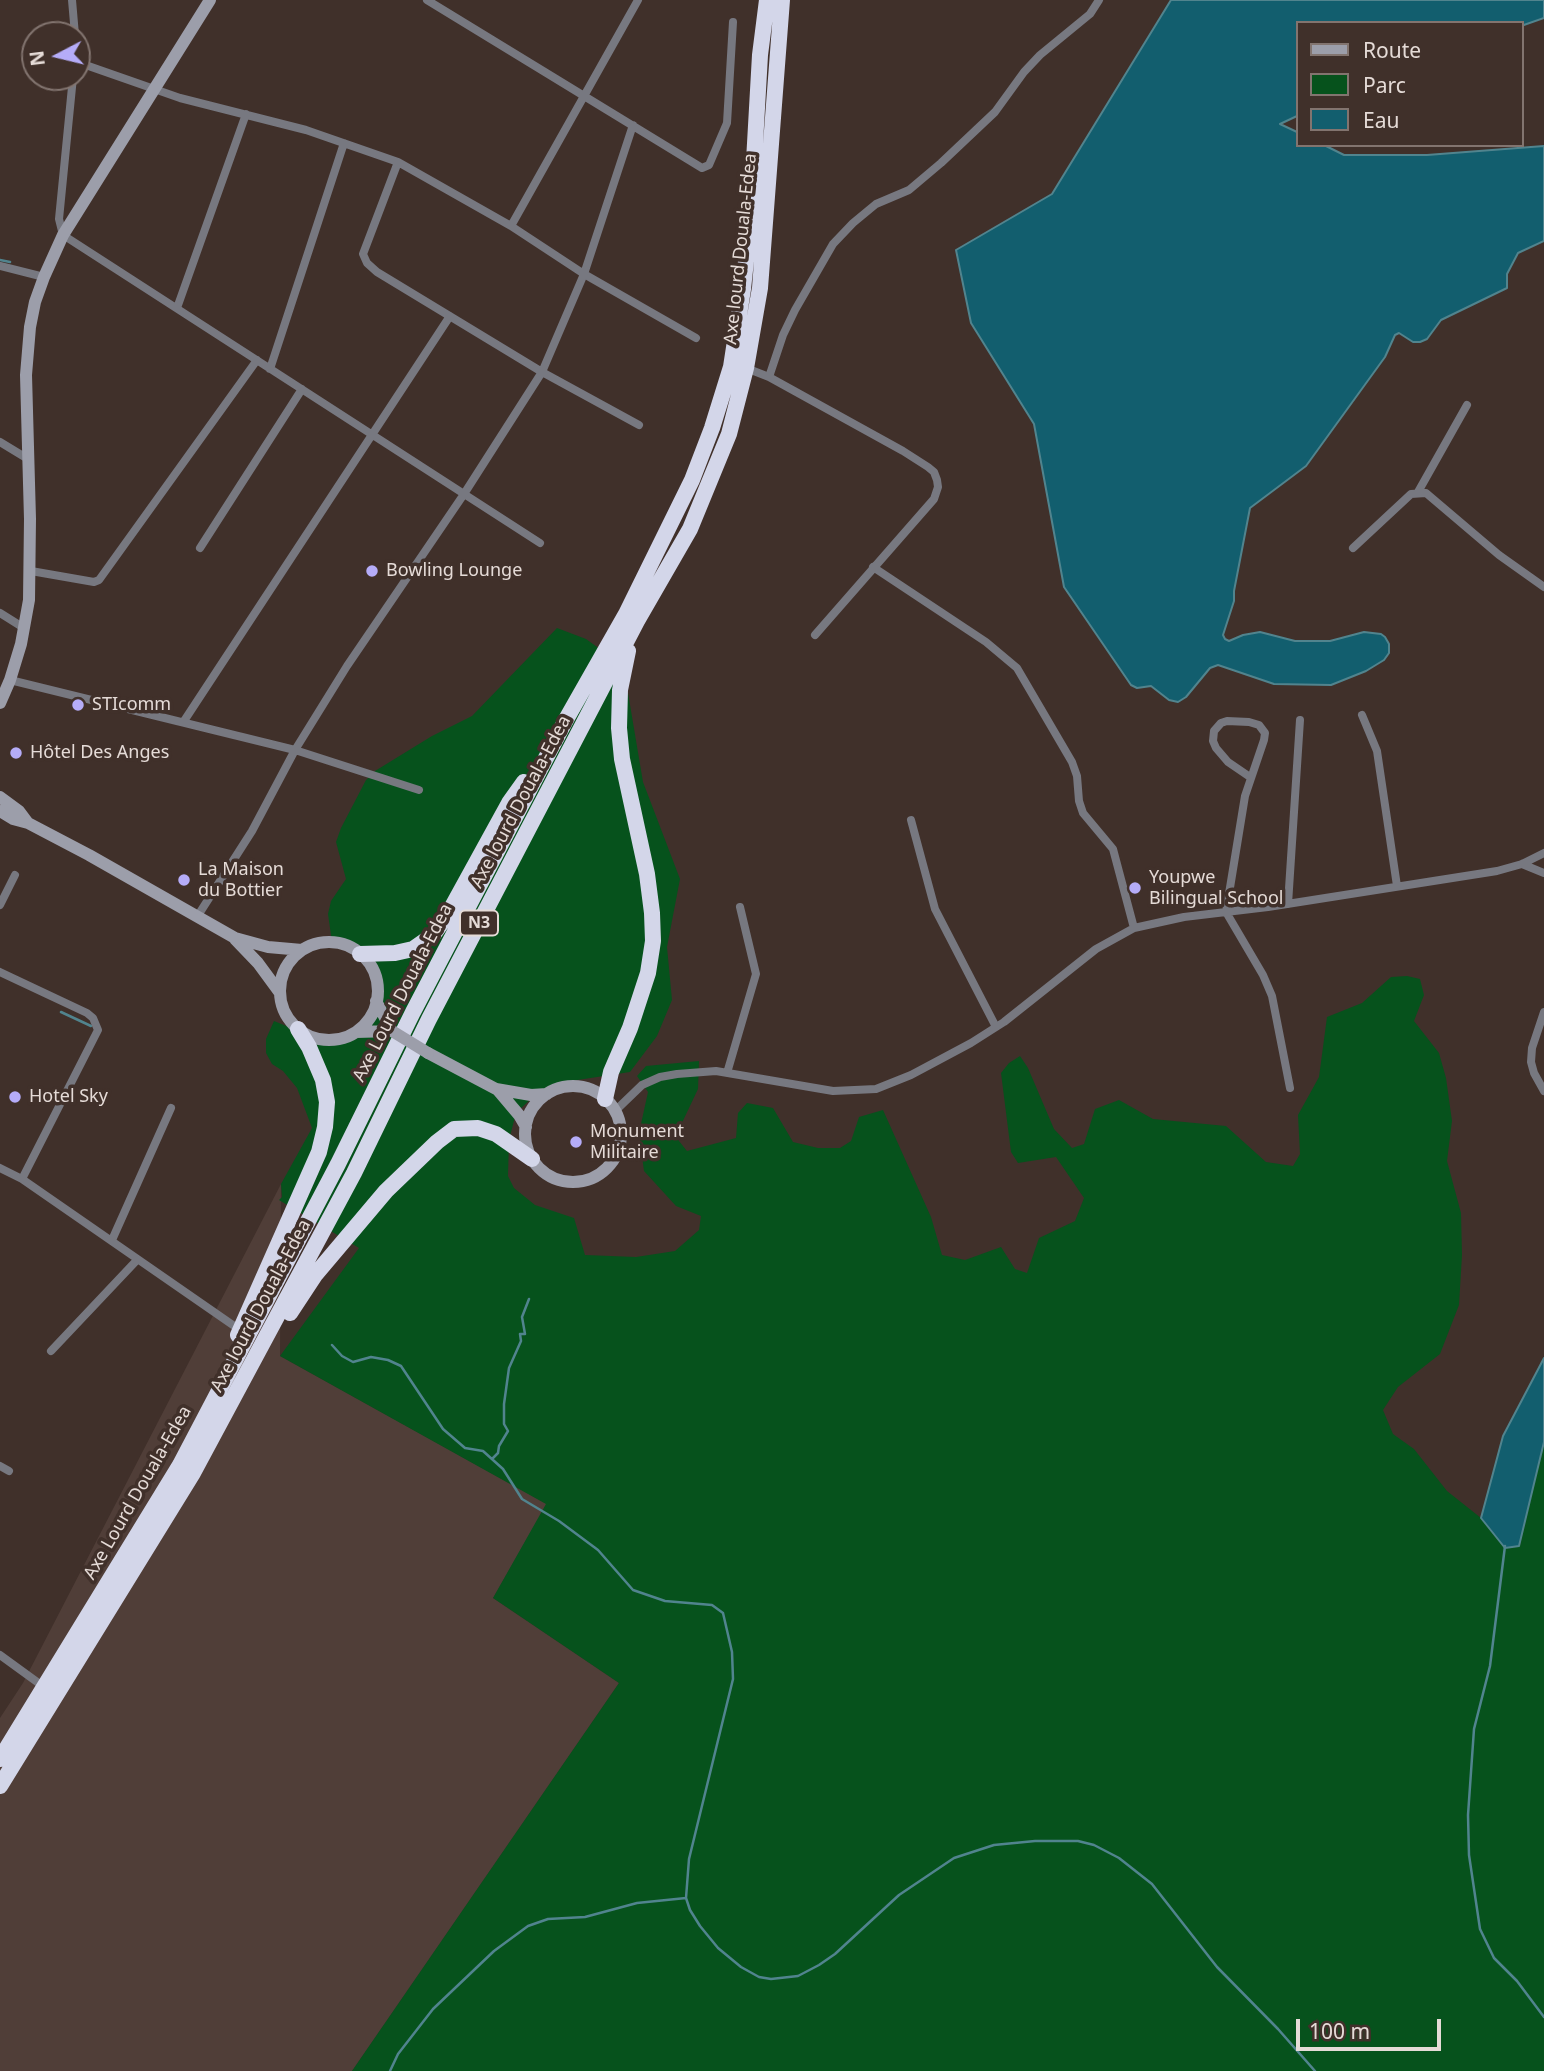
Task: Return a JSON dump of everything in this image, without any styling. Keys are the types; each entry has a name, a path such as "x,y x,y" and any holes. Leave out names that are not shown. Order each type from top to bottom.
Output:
{"highway":[{"name":"Axe Lourd Douala-Edea","path":"0,1759 180,1465 338,1164 413,1012 568,716 626,614 676,513 712,428 731,367 751,214 760,55 767,0"},
{"name":"Axe lourd Douala-Edea","path":"0,1786 193,1473 354,1173 429,1019 637,621 690,529 729,434 746,368 760,288 782,0"},
{"path":"610,1105 611,1072 630,1028 648,973 653,941 647,874 622,759 619,728 624,665 637,621"},
{"path":"360,954 405,951 422,944 433,935 448,914 509,803 568,716"},
{"path":"229,1370 240,1330 319,1152 325,1126 327,1102 323,1080 319,1067 298,1029"},
{"path":"244,1378 315,1275 386,1191 454,1129 478,1128 496,1134 532,1159"}],"main road":[{"path":"0,704 10,680 24,628 31,571 26,375 35,302 63,235 210,0"},
{"path":"0,797 19,811 28,822"},
{"path":"1,812 13,819 28,822 235,938 268,947 302,950"},
{"path":"235,938 280,993 287,1016 298,1029 318,1039 332,1040 356,1032 392,1031"},
{"path":"280,993 284,973 302,950 332,942 352,948 371,967 377,983 376,1001 366,1022 356,1032"},
{"path":"376,1001 392,1031 496,1089 531,1095 547,1094 571,1086 583,1087 610,1105 620,1127 620,1144 614,1159 603,1172 588,1180 572,1182 556,1179 542,1171 532,1159 526,1143 526,1127 533,1108 547,1094"},
{"path":"496,1089 526,1127"}],"street":[{"path":"72,0 74,21"},
{"path":"427,0 702,168 709,165 727,123 733,22"},
{"path":"511,226 638,0"},
{"path":"769,377 794,310 833,244 876,204 909,190 949,156 995,112 1040,55 1090,14 1099,0"},
{"path":"91,67 198,104 246,114 398,162 511,226 584,274 696,338"},
{"path":"72,91 59,219 63,235 540,543"},
{"path":"177,308 246,114"},
{"path":"197,917 252,831 295,750 347,666 464,494 542,372 584,274 633,125"},
{"path":"270,369 294,303 344,144"},
{"path":"398,162 363,258 377,272 542,372 639,425"},
{"path":"0,266 44,277"},
{"path":"184,721 450,316"},
{"path":"31,571 94,582 99,580 257,360"},
{"path":"746,368 769,377 903,451 934,472 938,487 934,499 815,635"},
{"path":"201,548 302,389"},
{"path":"1418,492 1466,405"},
{"path":"0,442 28,459"},
{"path":"1353,548 1412,494 1426,493 1499,555 1544,587"},
{"path":"873,567 986,642 1017,668 1072,762 1083,813 1113,849 1134,928"},
{"path":"0,612 24,628"},
{"path":"10,680 295,750 419,790"},
{"path":"1362,715 1377,751 1397,886"},
{"path":"1288,904 1300,720"},
{"path":"1250,777 1228,762 1216,748 1213,741 1214,731 1221,723 1249,722 1262,728 1264,740 1250,777 1226,912 1263,975 1272,996 1290,1088"},
{"path":"911,820 935,909 996,1027"},
{"path":"610,1105 660,1077 716,1071 833,1091 876,1089 911,1075 971,1043 996,1027 1096,948 1134,928 1184,917 1288,904 1497,871 1522,864 1544,853"},
{"path":"1522,864 1544,873"},
{"path":"0,905 15,875"},
{"path":"727,1073 756,974 740,907"},
{"path":"0,972 87,1013 93,1018 98,1030 22,1179"},
{"path":"1544,1012 1540,1035 1532,1048 1531,1062 1544,1091"},
{"path":"112,1240 171,1108"},
{"path":"0,1168 22,1179 240,1330"},
{"path":"51,1351 137,1260"},
{"path":"0,1466 9,1471"},
{"path":"0,1655 44,1687"}],"shaded area":[{"path":"281,1184 280,1356 547,1504 493,1598 619,1683 352,2071 0,2071 0,1718 23,1683"}],"green space":[{"path":"557,628 586,639 625,667 621,693 628,693 643,782 680,879 667,947 672,1000 657,1036 630,1072 571,1081 535,1095 516,1113 509,1140 508,1176 514,1188 535,1205 574,1218 585,1255 636,1257 675,1251 699,1230 701,1216 676,1206 644,1171 639,1133 648,1092 637,1076 646,1066 699,1061 698,1089 681,1125 671,1131 687,1151 736,1138 738,1113 747,1103 773,1108 793,1142 818,1148 840,1148 851,1141 859,1117 883,1110 931,1217 942,1255 965,1260 1001,1247 1015,1269 1027,1273 1039,1238 1075,1221 1084,1198 1056,1157 1018,1163 1011,1152 1001,1073 1009,1063 1020,1056 1028,1068 1054,1129 1072,1148 1084,1144 1095,1109 1119,1100 1153,1119 1226,1126 1266,1162 1293,1166 1300,1154 1298,1115 1319,1077 1327,1017 1362,1003 1391,977 1420,979 1424,995 1414,1021 1439,1053 1446,1078 1452,1121 1447,1161 1461,1213 1459,1305 1440,1354 1398,1387 1383,1410 1393,1434 1414,1449 1447,1491 1481,1518 1505,1548 1520,1545 1544,1442 1544,2071 352,2071 619,1683 493,1598 546,1504 280,1356 359,1248 279,1200 282,1197 281,1184 312,1128 297,1088 283,1071 272,1064 266,1053 266,1039 274,1021 318,1039 332,1040 356,1032 366,1022 376,1001 377,983 371,967 360,954 352,948 332,942 328,914 331,901 346,879 336,842 341,828 366,780 375,771 432,736 472,716"}],"water":[{"path":"1171,0 1544,0 1544,18 1523,25 1523,21 1296,21 1296,116 1280,124 1296,132 1296,147 1328,147 1344,155 1427,155 1544,146 1544,241 1518,253 1507,274 1507,288 1441,320 1427,339 1420,342 1413,342 1399,333 1395,335 1385,357 1306,466 1250,508 1234,601 1223,635 1225,639 1229,641 1260,632 1295,641 1330,641 1364,632 1381,634 1389,644 1389,653 1384,660 1366,671 1331,685 1274,684 1218,665 1210,668 1186,697 1178,702 1169,700 1151,686 1137,688 1131,685 1064,587 1034,424 971,323 956,250 1052,194"},
{"path":"1544,1358 1544,1442 1519,1546 1505,1548 1481,1518 1503,1436"}],"waterway":[{"path":"0,260 10,262"},
{"path":"61,1012 91,1026"},
{"path":"493,1458 508,1431 504,1424 504,1404 509,1368 521,1341 520,1334 525,1334 522,1317 529,1299"},
{"path":"332,1345 342,1356 353,1362 371,1357 401,1366 443,1429 465,1448 483,1451 503,1469 522,1499 559,1521 598,1550 633,1590 665,1601 712,1605 723,1613 732,1652 733,1679 689,1859 686,1898 700,1926 718,1948 741,1967 759,1977 771,1979 798,1976 835,1954 899,1895 954,1858 994,1845 1078,1841 1094,1845 1119,1858 1152,1884 1217,1967 1315,2071"},
{"path":"1505,1546 1490,1666 1474,1729 1468,1815 1469,1855 1480,1929 1494,1958 1517,1981 1544,2017"},
{"path":"390,2071 398,2054 433,2009 494,1951 528,1926 548,1919 585,1917 637,1903 686,1898"}],"place":[{"name":"Bowling Lounge","path":"372,571"},
{"name":"STIcomm","path":"78,705"},
{"name":"Hôtel Des Anges","path":"16,753"},
{"name":"La Maison du Bottier","path":"184,880"},
{"name":"Youpwe Bilingual School","path":"1135,888"},
{"name":"Hotel Sky","path":"15,1097"},
{"name":"Monument Militaire","path":"576,1142"}]}
